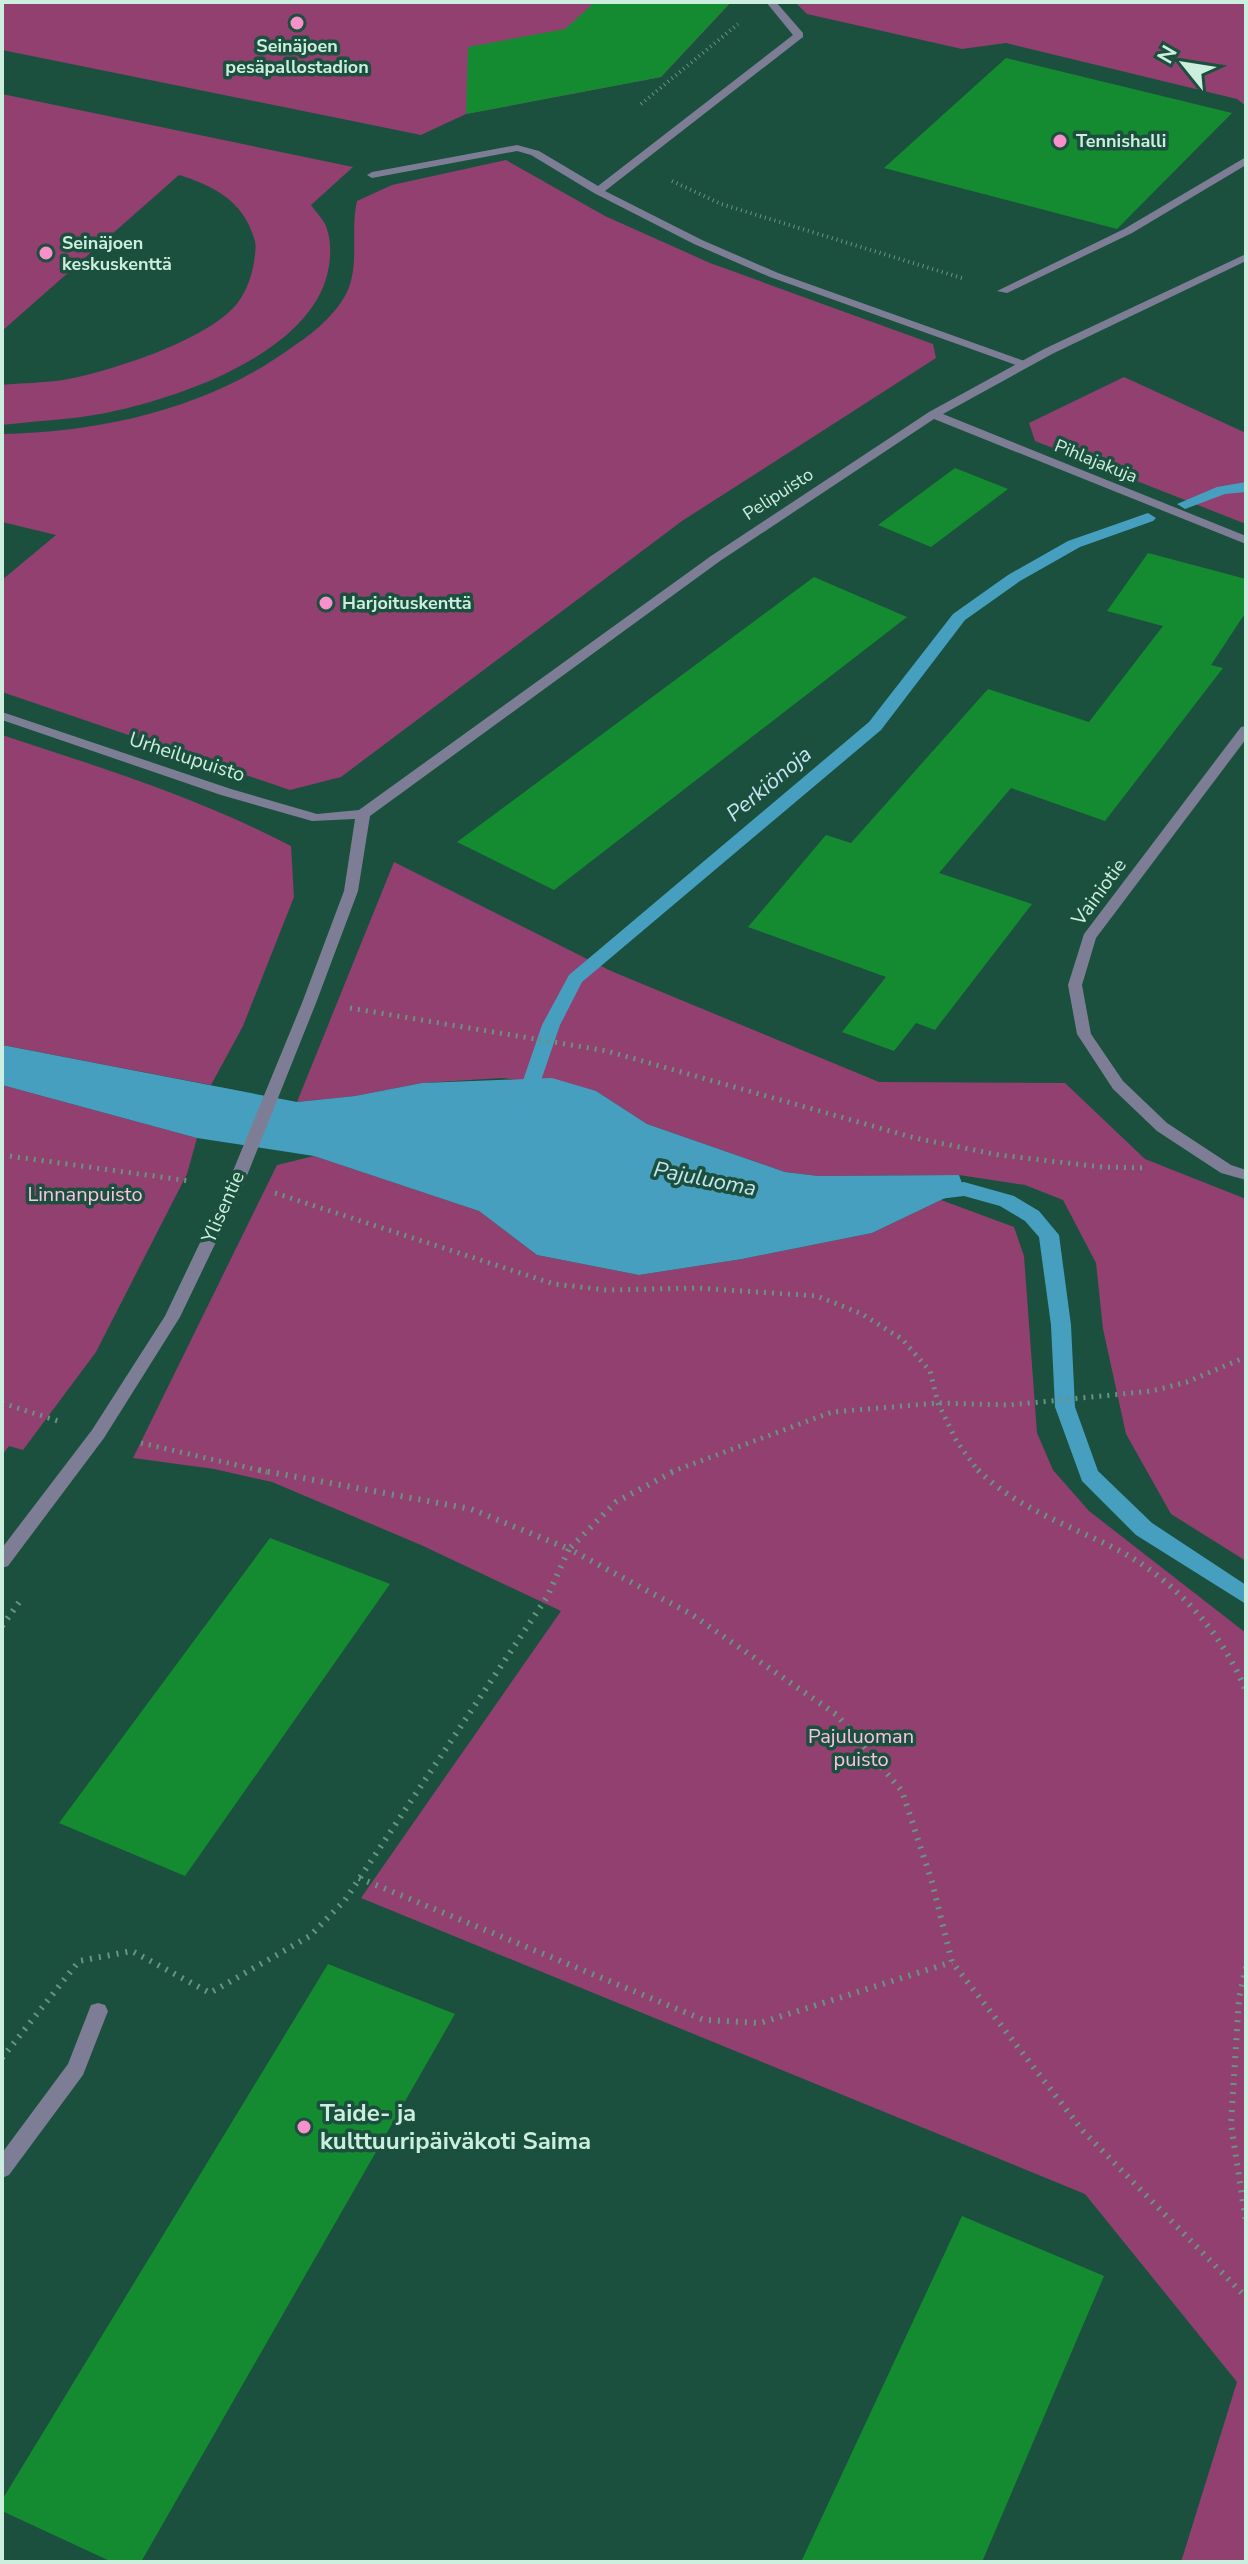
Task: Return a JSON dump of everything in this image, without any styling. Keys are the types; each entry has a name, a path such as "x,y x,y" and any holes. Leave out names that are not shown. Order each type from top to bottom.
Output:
{"street":[{"path":"598,191 799,35 771,2"},
{"path":"372,175 517,148 535,153 598,191 698,242 774,275 1023,364"},
{"path":"1003,291 1128,231 1246,160"},
{"name":"Pelipuisto","path":"363,814 525,699 720,553 934,415 1023,364 1246,257"},
{"name":"Pihlajakuja","path":"934,415 1246,540"},
{"name":"Urheilupuisto","path":"2,716 226,792 317,818 363,814"},
{"name":"Vainiotie","path":"1246,730 1089,937 1075,985 1084,1034 1118,1085 1162,1127 1226,1169 1246,1175"},
{"name":"Ylisentie","path":"2,1561 98,1434 172,1317 234,1188 309,1003 351,891 363,814"},
{"path":"2,2169 76,2069 98,2011"}],"path":[{"path":"635,109 741,21"},
{"path":"635,161 721,204 1003,291"},
{"path":"309,1003 579,1046 915,1138 999,1155 1102,1167 1148,1168"},
{"path":"2,1155 272,1192 554,1284 607,1290 698,1288 817,1296 862,1314 902,1339 930,1371 938,1403 957,1442 980,1473 1048,1519 1118,1550 1172,1585 1234,1662 1246,1691"},
{"path":"210,1993 310,1936 345,1900 547,1597 569,1549 616,1502 666,1474 832,1412 938,1403 1010,1405 1152,1391 1187,1382 1246,1357"},
{"path":"2,1403 98,1434 279,1475 471,1509 569,1549 691,1614 837,1715 902,1791 932,1882 952,1962 1083,2131 1246,2297"},
{"path":"358,1878 704,2020 760,2023 952,1962"},
{"path":"1246,1967 1239,1998 1231,2124 1246,2222"}],"green space":[{"path":"2,2 731,2 661,77 466,114 421,135 2,50"},
{"path":"795,2 1246,2 1246,106 1237,99 1006,43 962,49 807,14"},
{"name":"Seinäjoen keskuskenttä","path":"2,94 353,167 311,205 325,224 330,245 329,266 319,297 298,324 271,347 202,384 100,414 2,425 2,385 63,380 105,370 179,343 221,319 245,291 256,247 249,225 235,205 204,184 179,175 2,331"},
{"path":"506,160 605,216 710,263 933,344 936,358 682,521 341,777 290,790 2,692 2,580 56,535 2,522 2,434 79,428 154,413 190,401 259,369 315,330 342,301 353,270 357,201 392,185"},
{"path":"1124,377 1246,433 1246,524 1035,441 1029,423"},
{"path":"2,735 185,798 291,846 294,897 243,1026 211,1085 2,1045"},
{"path":"394,862 611,971 879,1082 1065,1083 1145,1159 1246,1199 1246,1561 1171,1514 1126,1434 1103,1329 1096,1263 1063,1200 1025,1185 959,1175 818,1176 785,1172 647,1124 596,1091 502,1078 422,1083 355,1096 297,1102"},
{"name":"Linnanpuisto","path":"2,1085 197,1138 187,1174 96,1352 23,1450 9,1446 2,1455"},
{"name":"Pajuluoman puisto","path":"314,1156 479,1211 537,1255 639,1275 742,1259 872,1233 941,1200 1014,1227 1024,1256 1037,1433 1053,1470 1089,1511 1246,1633 1246,2562 1181,2562 1237,2382 1085,2194 361,1898 561,1611 421,1545 272,1482 214,1469 133,1458 277,1165"}],"water":[{"path":"2,1045 297,1102 355,1096 422,1083 552,1078 596,1091 647,1124 785,1172 818,1176 959,1175 964,1189 872,1233 742,1259 639,1275 537,1255 479,1211 314,1156 197,1138 2,1085"}],"building":[{"path":"595,2 731,2 661,77 466,114 468,47 565,29"},
{"name":"Tennishalli","path":"1006,58 1232,113 1117,229 884,168"},
{"path":"955,468 1008,489 931,547 878,525"},
{"path":"1148,553 1246,579 1246,612 1211,665 1223,668 1105,821 1011,788 939,873 1032,904 935,1030 916,1023 894,1051 842,1032 886,977 748,927 826,835 851,843 988,689 1089,722 1163,626 1107,611"},
{"path":"814,577 907,617 554,890 457,842"},
{"path":"270,1538 390,1584 185,1876 59,1823"},
{"path":"328,1964 455,2014 141,2562 112,2562 2,2511 2,2500"},
{"path":"962,2216 1104,2276 982,2562 801,2562"}],"waterway":[{"name":"Perkiönoja","path":"1185,504 1222,490 1246,487"},
{"name":"Perkiönoja","path":"524,1104 551,1025 575,979 875,726 959,617 1014,578 1074,544 1148,518"},
{"name":"Pajuluoma","path":"939,1192 964,1189 1007,1201 1032,1216 1049,1235 1061,1325 1065,1407 1089,1475 1144,1529 1246,1596"}],"place":[{"name":"Seinäjoen pesäpallostadion","path":"297,23"},
{"name":"Tennishalli","path":"1060,141"},
{"name":"Seinäjoen keskuskenttä","path":"46,253"},
{"name":"Harjoituskenttä","path":"326,603"},
{"name":"Taide- ja kulttuuripäiväkoti Saima","path":"304,2127"}]}
